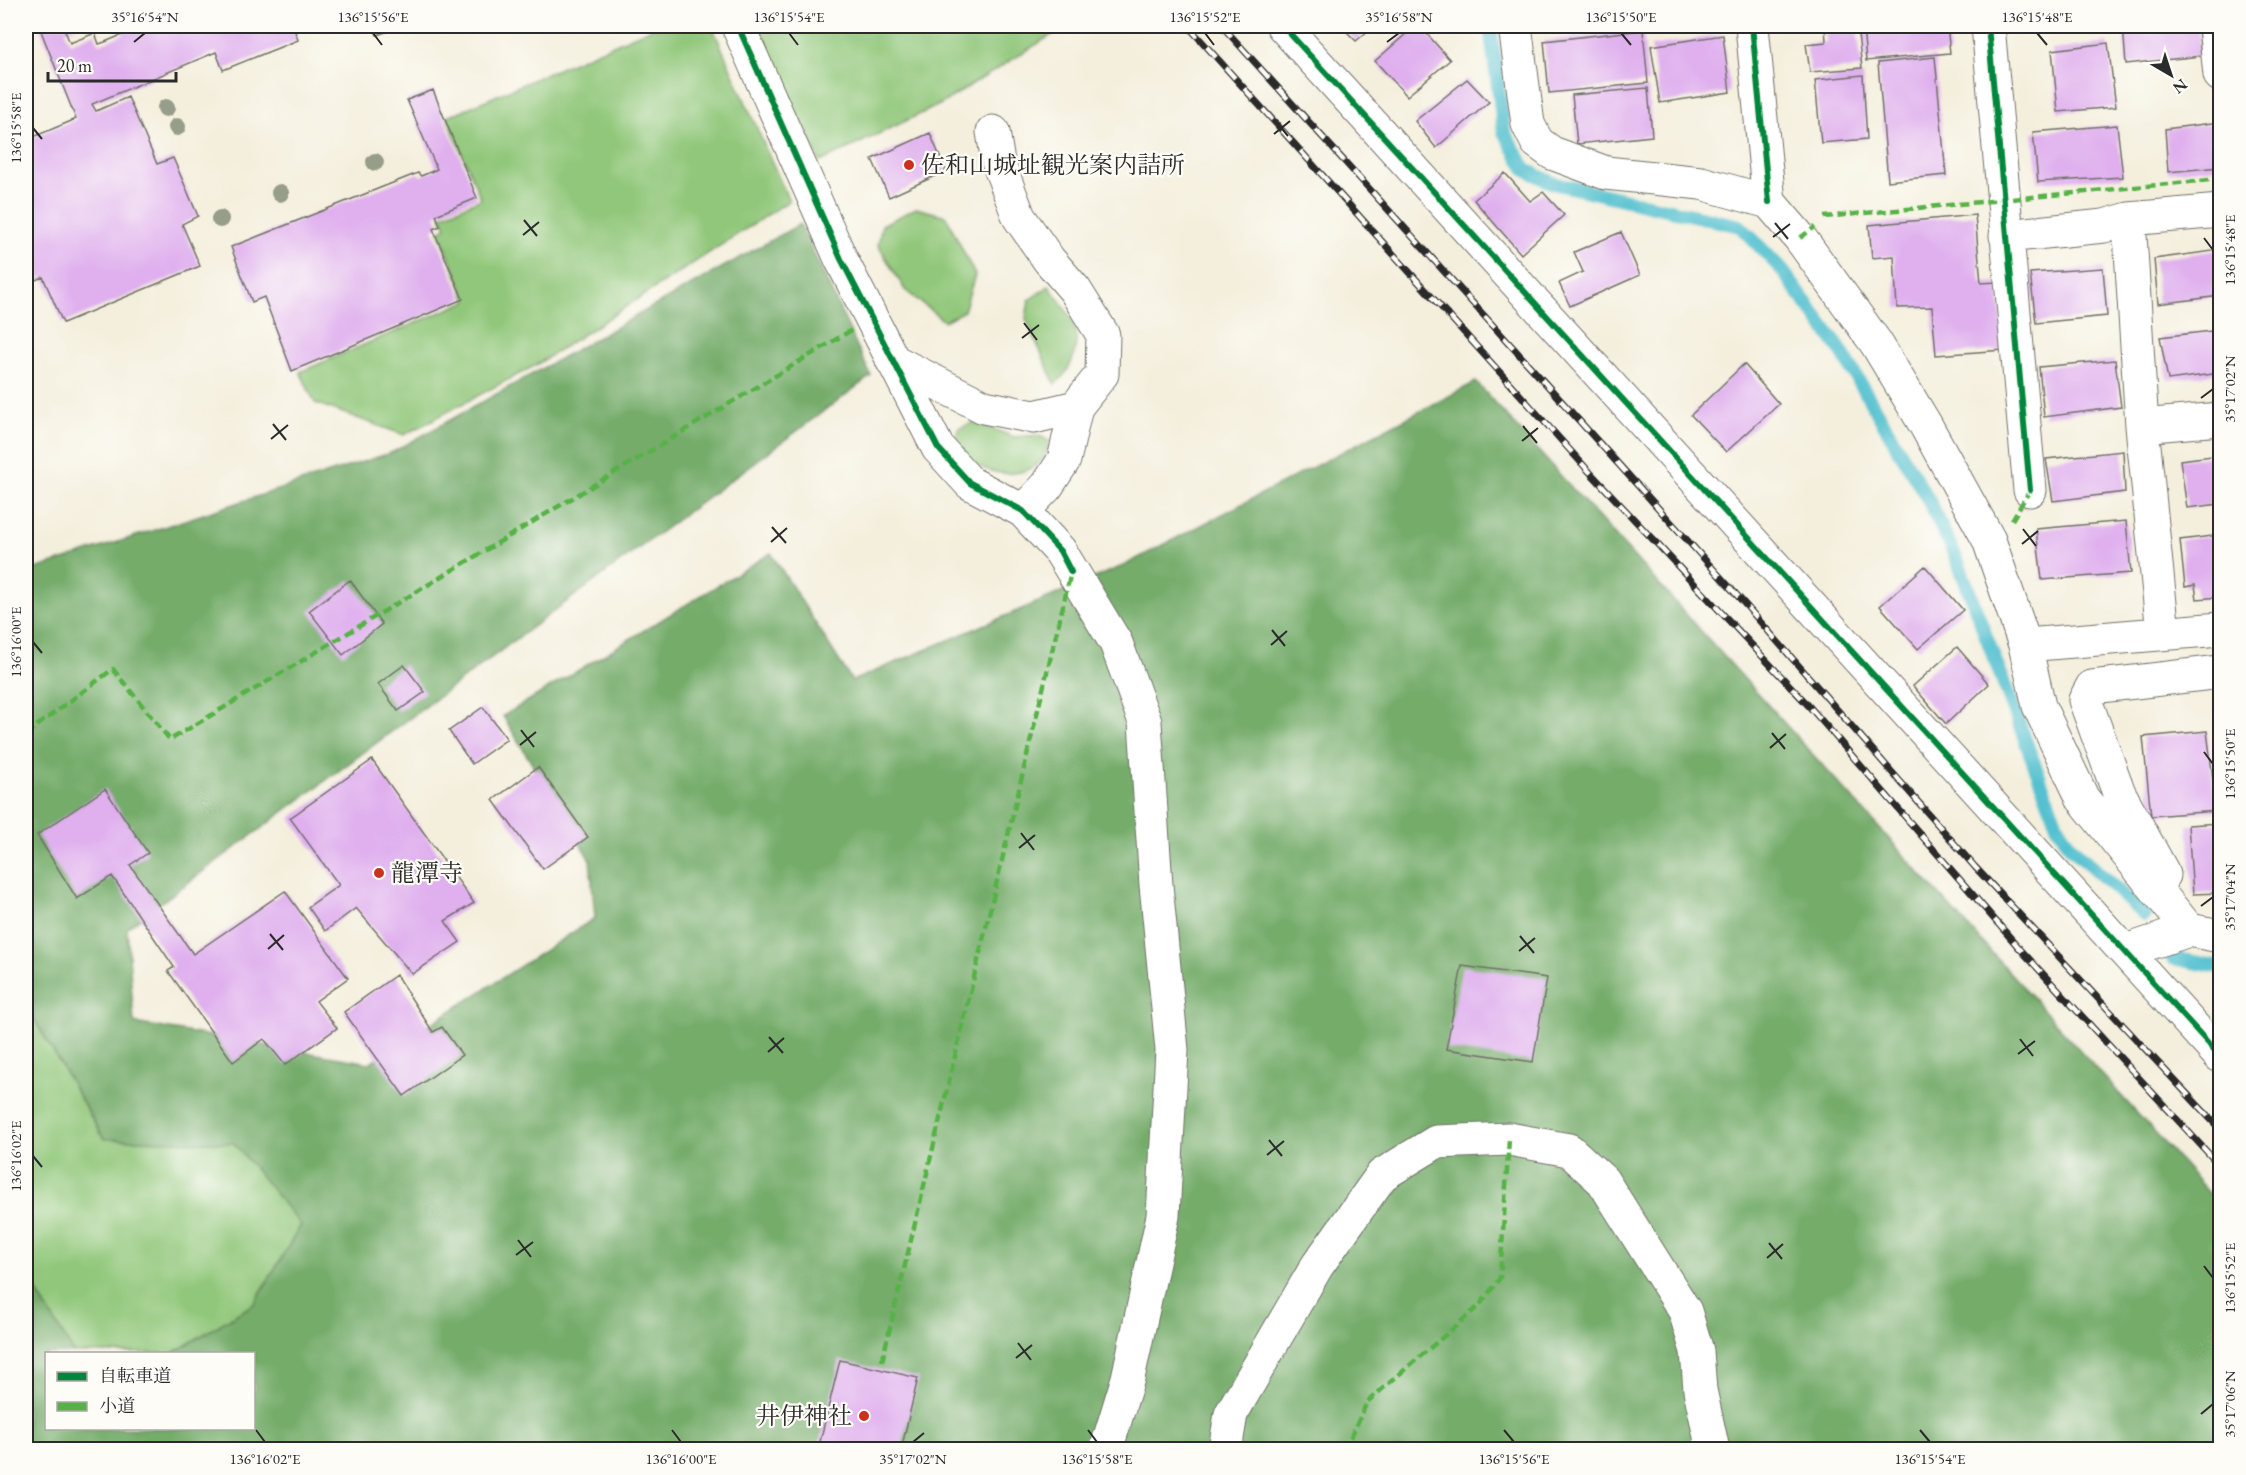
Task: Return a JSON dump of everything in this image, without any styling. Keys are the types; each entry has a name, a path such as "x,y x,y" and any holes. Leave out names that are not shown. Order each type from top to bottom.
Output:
{"street":[{"path":"738,26 841,259 938,448 970,483 1023,510 1060,551 1071,573 1116,643 1145,722 1156,885 1172,1050 1163,1216 1128,1378 1106,1449"},
{"path":"1283,26 2220,1056"},
{"path":"1515,26 1527,124 1537,142 1552,153 1606,173 1701,183 1769,202 1800,238 1876,343 1926,424 1989,540 2025,645 2038,706 2083,799 2205,933"},
{"path":"1752,26 1769,202"},
{"path":"1988,26 2030,490"},
{"path":"2215,26 2220,75"},
{"path":"993,132 998,162 1019,217 1049,260 1075,290 1103,335 1102,374 1076,407 1064,460 1047,486 1023,510"},
{"path":"2006,236 2104,226 2129,219 2220,211"},
{"path":"2129,219 2142,426 2163,633"},
{"path":"892,360 984,407 1034,417 1076,407"},
{"path":"2142,426 2220,419"},
{"path":"2025,645 2220,628"},
{"path":"2205,933 2155,857 2119,793 2085,700 2092,687 2220,672"},
{"path":"2126,951 2205,933"},
{"path":"1225,1449 1232,1414 1243,1394 1317,1266 1382,1175 1436,1142 1509,1139 1569,1150 1603,1181 1685,1311 1697,1351 1700,1390 1713,1449"}],"green space":[{"path":"657,26 712,26 789,201 536,365 404,435 315,403 300,372 467,301 439,231 446,227 441,216 481,199 447,117"},
{"path":"758,26 1066,26 941,104 820,162"},
{"path":"916,208 946,216 975,275 964,311 944,321 905,290 878,245 882,225"},
{"path":"800,224 871,376 127,928 134,1023 370,1063 595,918 590,860 503,716 771,553 852,681 1123,566 1476,382 2220,1205 2220,1449 26,1449 26,1274 73,1352 45,1352 45,1430 255,1430 255,1352 175,1352 254,1304 301,1225 234,1143 104,1139 26,1005 26,572 393,452"},
{"path":"1049,286 1071,318 1076,340 1070,365 1055,384 1026,319 1029,300"},
{"path":"974,422 1014,437 1038,435 1049,441 1046,453 1040,462 1021,472 997,472 985,469 972,462 955,439 958,429"},
{"path":"26,1005 104,1139 234,1143 301,1225 254,1304 175,1352 73,1352 26,1274"}],"building":[{"path":"39,26 80,26 65,31 70,43 95,33 99,44 105,42 124,34 120,26 293,26 298,40 223,70 216,52 92,104 96,111 128,97 157,164 173,158 198,216 182,224 200,266 63,323 43,277 26,284 26,140 76,119"},
{"path":"373,26 403,26 377,35"},
{"path":"1341,26 1374,26 1356,41"},
{"path":"1415,26 1420,26 1450,60 1407,96 1375,61"},
{"path":"1825,26 1857,26 1862,68 1810,72 1806,44 1826,42"},
{"path":"1863,26 1947,26 1950,53 1866,61"},
{"path":"2123,26 2198,26 2201,56 2126,64"},
{"path":"1643,30 1648,83 1549,93 1544,41"},
{"path":"1723,35 1730,92 1660,103 1651,46"},
{"path":"2108,43 2116,107 2058,112 2052,50"},
{"path":"1935,57 1946,175 1888,181 1878,63"},
{"path":"1863,75 1867,139 1821,143 1815,80"},
{"path":"1467,79 1489,102 1436,148 1415,121"},
{"path":"1648,88 1652,136 1577,144 1572,95"},
{"path":"433,90 477,198 436,215 440,226 433,229 463,299 292,371 264,297 252,302 231,247 418,173 421,176 437,169 407,100"},
{"path":"2220,122 2220,167 2168,172 2165,129"},
{"path":"2117,125 2123,177 2038,182 2033,132"},
{"name":"佐和山城址観光案内詰所","path":"930,133 946,171 889,197 872,159"},
{"path":"1505,173 1530,201 1543,192 1564,215 1521,254 1474,200"},
{"path":"1975,215 1981,283 1998,282 2004,350 1936,355 1932,307 1897,308 1894,256 1872,258 1869,225"},
{"path":"1621,232 1640,275 1570,306 1559,283 1583,272 1574,252"},
{"path":"2220,250 2220,296 2158,304 2154,259"},
{"path":"2103,268 2107,316 2036,323 2030,273"},
{"path":"2220,330 2220,373 2168,380 2160,337"},
{"path":"2115,360 2121,407 2044,417 2039,367"},
{"path":"1744,364 1779,404 1726,452 1691,415"},
{"path":"2123,451 2125,492 2053,501 2046,459"},
{"path":"2220,455 2220,504 2187,508 2180,460"},
{"path":"2126,521 2131,573 2042,580 2036,529"},
{"path":"2220,535 2220,597 2197,599 2195,585 2185,587 2180,540"},
{"path":"1925,566 1963,610 1918,649 1880,606"},
{"path":"350,580 382,624 343,655 309,611"},
{"path":"1957,647 1989,684 1946,724 1913,686"},
{"path":"404,665 425,692 398,711 378,684"},
{"path":"2214,696 2220,696 2220,741 2219,741"},
{"path":"483,707 507,739 472,764 449,731"},
{"path":"2207,731 2217,811 2151,816 2143,737"},
{"path":"372,760 474,903 445,921 460,942 412,974 356,908 325,931 308,907 339,885 290,818"},
{"path":"538,767 588,837 543,869 493,800"},
{"path":"105,789 148,853 130,865 193,954 285,891 348,978 316,1001 337,1028 285,1065 264,1039 233,1062 168,971 174,967 112,876 77,899 37,835"},
{"path":"2220,823 2220,893 2193,894 2188,825"},
{"path":"1462,966 1547,978 1533,1062 1446,1049"},
{"path":"396,975 433,1032 442,1027 462,1055 404,1096 344,1012"},
{"path":"840,1360 918,1378 901,1450 818,1450"}],"waterway":[{"path":"1490,26 1504,132 1526,170 1553,183 1740,226 1782,270 1840,349 1929,501 1958,562 2058,827 2070,846 2144,915"},
{"path":"2171,955 2173,958 2220,967"}],"railway":[{"path":"1188,26 1586,468 1808,705 2021,950 2220,1166"},
{"path":"1222,26 1735,593 1975,867 2220,1129"}],"marked path":[{"path":"1824,217 2220,179"},
{"path":"1800,238 1815,227"},
{"path":"26,734 113,669 170,740 855,328"},
{"path":"2012,520 2030,490"},
{"path":"882,1361 1071,572"},
{"path":"1345,1450 1367,1402 1479,1306 1500,1278 1509,1139"}],"cycle path":[{"path":"738,26 841,259 938,448 970,483 1023,511 1060,551 1071,572"},
{"path":"1283,26 2220,1056"},
{"path":"1752,26 1769,202"},
{"path":"1988,26 2030,490"}],"place":[{"name":"佐和山城址観光案内詰所","path":"909,165"},
{"name":"龍潭寺","path":"379,873"},
{"name":"井伊神社","path":"864,1416"}]}
